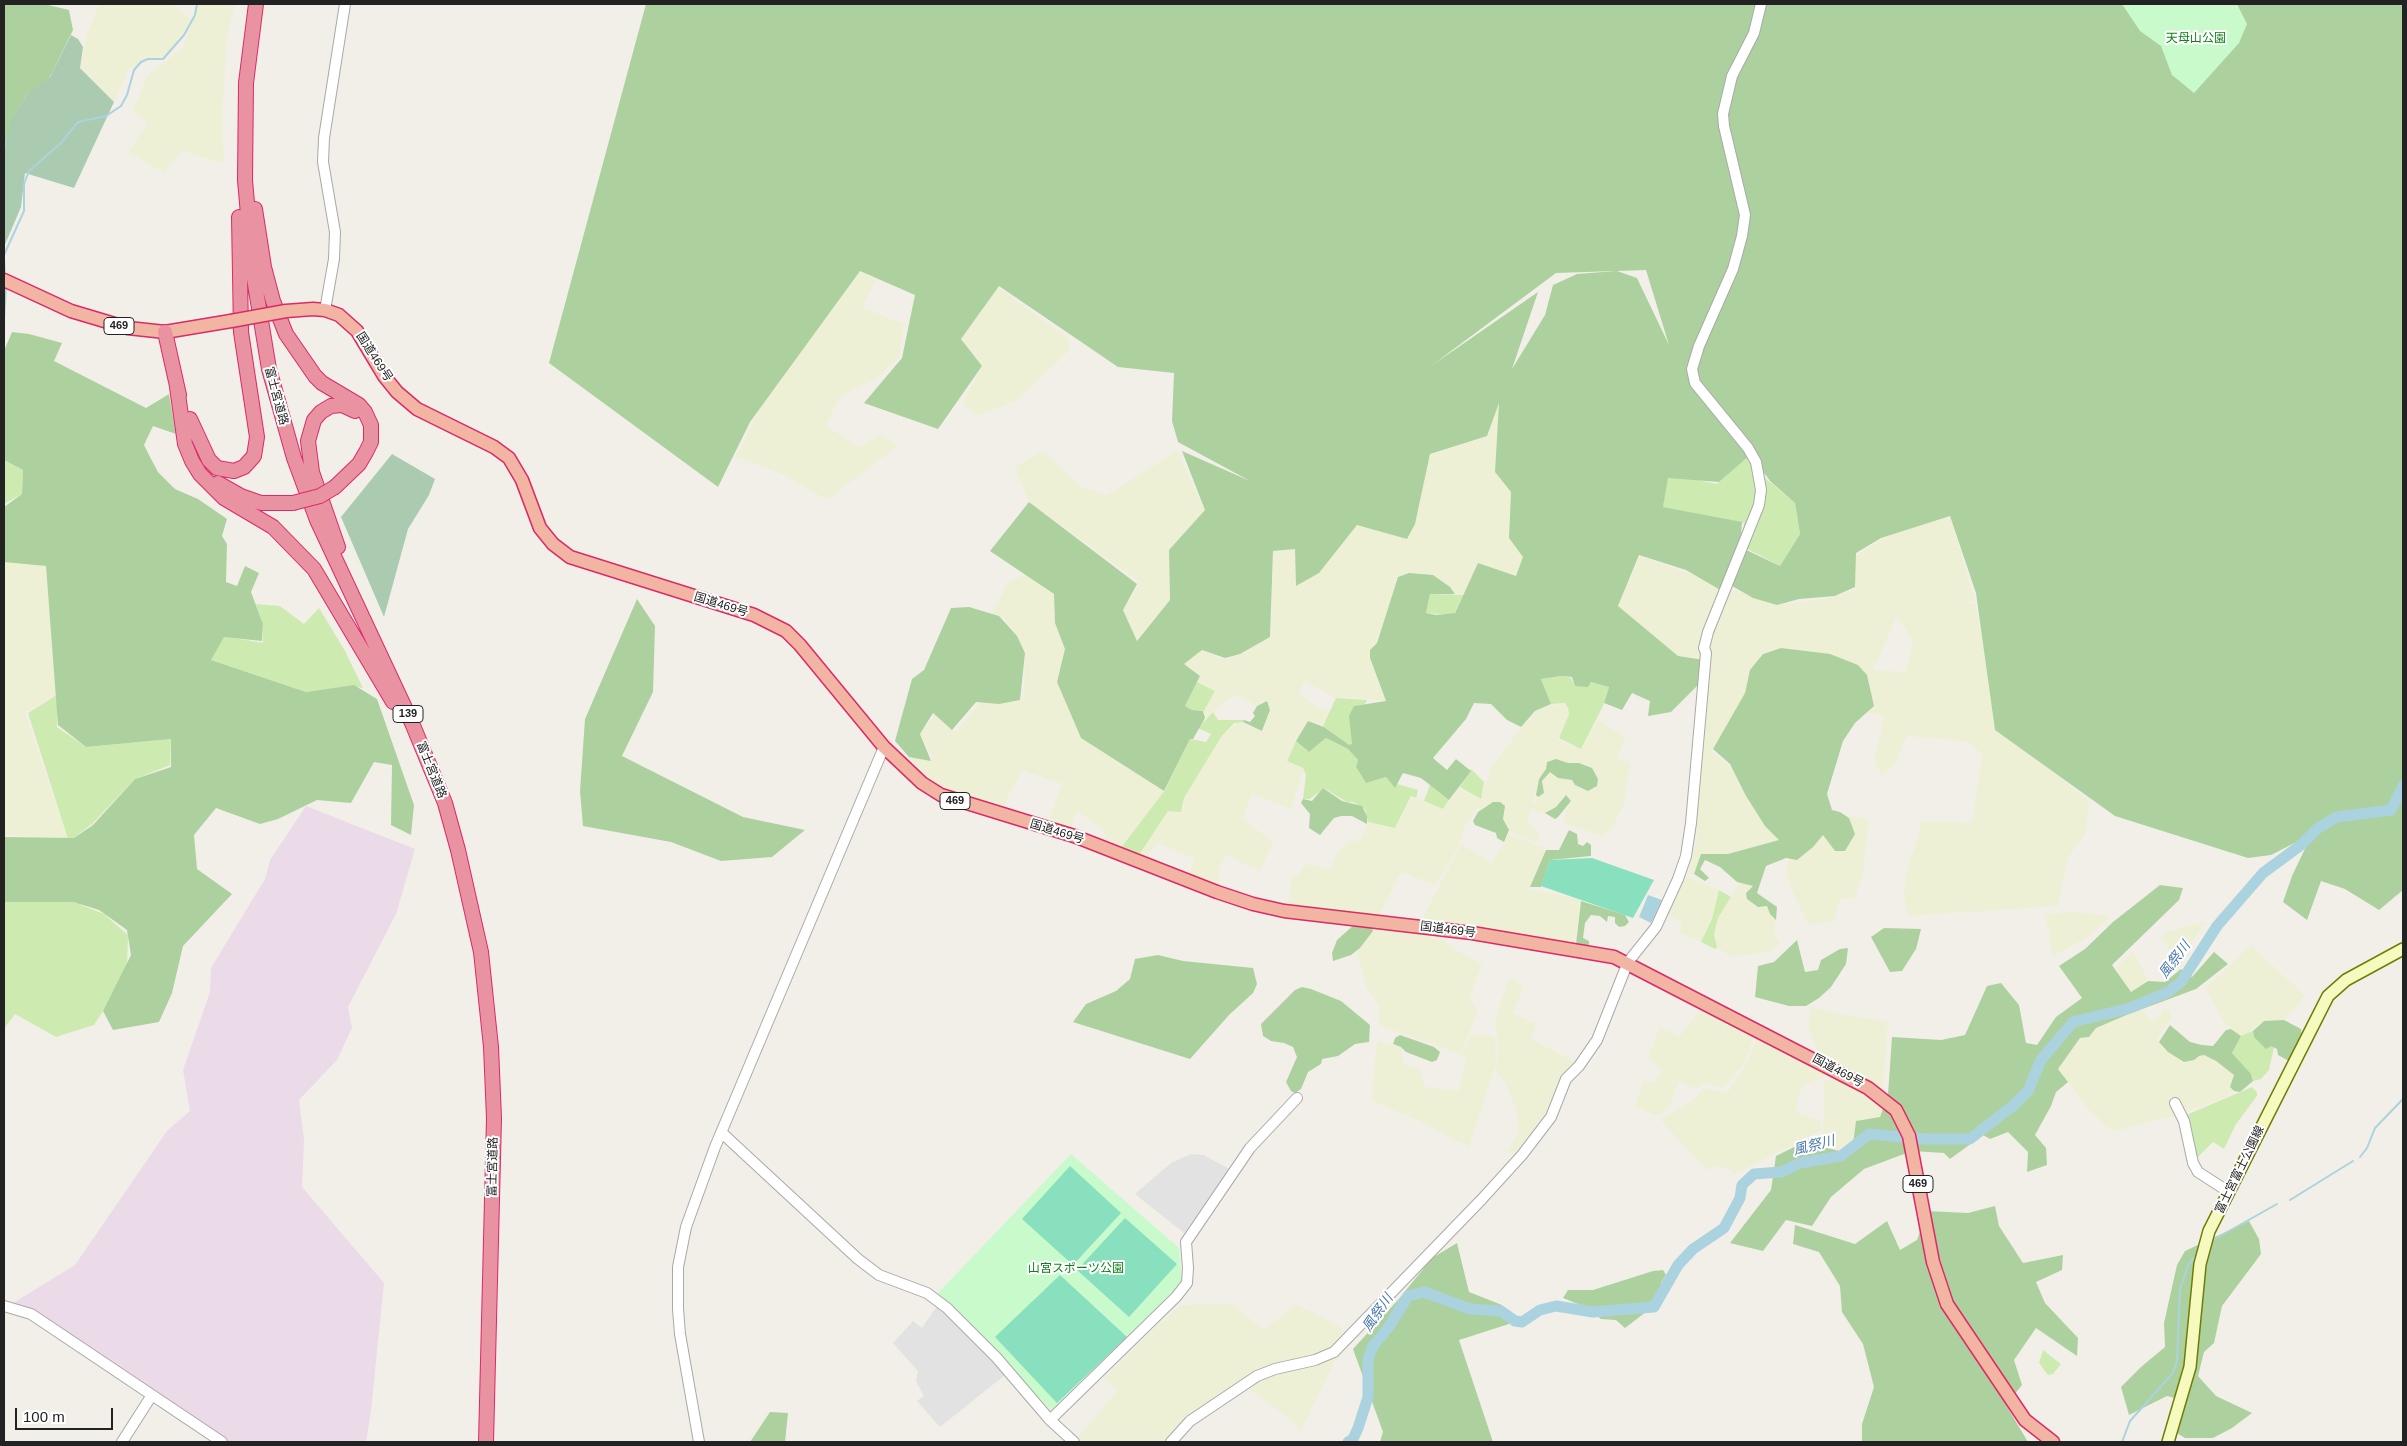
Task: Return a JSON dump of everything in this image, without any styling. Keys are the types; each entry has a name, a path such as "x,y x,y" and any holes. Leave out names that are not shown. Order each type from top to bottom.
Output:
{"highway":[{"name":"富士宮道路","path":"256,4 245,109 248,225 252,272 268,369 305,489 335,559 361,610 412,723 445,803 458,850 481,952 491,1048 493,1202 486,1442"},
{"path":"190,419 209,460 217,468 234,471 244,467 254,456 257,437 246,373 239,293 240,140 245,109"},
{"path":"177,387 192,448 198,460 217,483 241,496 261,503 293,501 320,496 359,464 371,442 371,425 365,412 359,405 322,383 315,376 296,351 279,319 264,267 259,238 252,193 245,109"},
{"name":"国道469号","path":"9,283 70,311 97,320 128,328 167,332 286,311 325,310 339,315 357,330 384,376 417,410 494,448 509,458 522,480 540,528 559,550 584,563 754,615 773,623 794,638 884,747 922,783 948,798 1074,836 1217,892 1253,904 1284,911 1472,933 1596,952 1628,962 1868,1088 1896,1110 1909,1136 1933,1262 1944,1298 2025,1420 2048,1441"},
{"path":"167,332 198,450 207,466 227,485 244,494 262,499 293,501"},
{"path":"167,332 185,444 192,461 200,474 224,498 273,526 314,569 380,677 445,803"},
{"path":"334,485 361,455 367,438 363,419 351,408 342,405 331,406 321,412 314,420 309,435 308,454 318,489 361,610"}],"main road":[{"name":"富士宮富士公園線","path":"2168,1442 2190,1366 2199,1272 2205,1242 2328,996 2346,980 2403,948"}],"street":[{"path":"325,310 334,259 335,232 323,162 324,138 345,4"},
{"path":"1171,1442 1190,1421 1258,1376 1274,1369 1315,1360 1334,1352 1476,1207 1522,1155 1550,1117 1566,1079 1579,1066 1597,1040 1628,962 1656,927 1686,856 1706,660 1704,648 1708,632 1759,505 1761,490 1756,462 1748,448 1695,383 1692,369 1702,337 1733,270 1742,236 1745,215 1724,126 1723,114 1732,76 1754,33 1760,4"},
{"path":"699,1442 680,1334 678,1267 686,1227 695,1198 884,747"},
{"path":"1050,1420 1176,1297 1187,1283 1186,1242 1250,1148 1297,1098"},
{"path":"2175,1103 2184,1120 2193,1163 2198,1172 2229,1192"},
{"path":"722,1134 858,1259 879,1275 927,1293 947,1308 996,1357 1050,1420 1074,1442"},
{"path":"4,1306 31,1314 222,1442"},
{"path":"122,1442 152,1395"}],"shaded area":[{"path":"306,806 415,849 396,914 348,1007 352,1028 337,1060 299,1100 304,1139 302,1187 384,1283 371,1411 366,1442 227,1442 13,1303 75,1265 167,1131 190,1111 183,1070 210,992 211,968 265,879 270,860"},
{"path":"1191,1154 1204,1155 1229,1169 1184,1233 1135,1194 1171,1163"},
{"path":"937,1306 976,1342 1005,1375 940,1427 917,1401 924,1396 916,1381 918,1371 893,1343 913,1321 922,1328"}],"green space":[{"path":"4,4 44,4 69,10 73,30 46,82 28,93 14,116 4,148"},
{"path":"99,4 171,4 191,19 169,55 147,60 128,70 114,102 80,66 88,32"},
{"path":"198,4 235,4 227,37 222,120 224,163 182,151 164,173 128,152 148,123 132,111 146,77 183,47"},
{"path":"646,4 2403,4 2403,890 2379,910 2345,889 2321,881 2307,920 2283,902 2292,876 2312,834 2271,855 2248,858 2115,816 1995,730 1976,593 1950,516 1881,538 1856,553 1855,587 1835,596 1799,599 1777,605 1753,598 1727,583 1742,548 1780,566 1800,534 1795,503 1771,482 1750,455 1719,482 1668,478 1663,507 1742,522 1740,549 1722,591 1686,570 1639,555 1618,606 1678,656 1704,660 1703,680 1671,712 1648,716 1650,701 1632,693 1622,710 1604,703 1609,687 1591,682 1588,687 1575,686 1572,677 1561,676 1541,679 1551,704 1535,711 1521,727 1507,720 1491,704 1474,703 1466,719 1433,758 1447,770 1456,759 1471,771 1449,800 1421,778 1403,773 1395,788 1386,777 1366,783 1356,767 1358,760 1348,749 1326,738 1309,752 1296,741 1308,721 1324,727 1349,745 1352,744 1349,716 1354,706 1386,701 1370,658 1370,650 1377,643 1398,577 1409,573 1433,575 1450,587 1455,594 1430,594 1426,613 1436,615 1455,613 1478,563 1516,576 1523,557 1509,538 1511,492 1495,472 1499,403 1487,436 1430,454 1415,524 1407,539 1357,525 1319,573 1296,586 1295,549 1273,551 1270,637 1240,654 1225,658 1202,650 1184,664 1200,676 1185,706 1192,710 1203,711 1205,718 1193,739 1190,739 1164,791 1081,738 1057,682 1065,649 1055,623 1054,594 990,551 1029,502 1137,584 1123,610 1137,641 1170,600 1169,550 1205,510 1182,451 1250,481 1178,442 1172,421 1174,373 1118,367 999,286 961,339 982,366 938,429 864,403 902,358 915,295 860,271 750,422 718,487 549,363","holes":["1646,270 1669,345 1637,278 1617,271","1616,271 1577,274 1553,285 1545,315 1512,369 1538,292 1431,366 1556,273"]},
{"name":"天母山公園","path":"2122,4 2237,4 2247,24 2239,43 2194,93 2172,75 2161,46 2140,31"},
{"path":"71,35 78,39 83,47 80,68 114,102 74,188 25,173 21,207 4,247 4,151 10,122 28,93 50,77"},
{"path":"859,270 876,280 862,307 904,324 899,358 876,378 840,397 826,425 858,447 881,435 898,446 827,500 784,475 736,457 770,388"},
{"path":"996,286 1069,339 1069,351 1016,401 978,415 962,404 982,366 961,339"},
{"path":"12,332 29,334 62,343 54,361 146,408 169,394 176,434 153,426 144,445 150,457 158,472 175,489 198,499 227,519 222,536 227,544 226,582 237,586 245,566 259,573 251,592 263,624 262,641 224,637 211,660 306,692 354,685 377,699 414,805 411,835 391,825 392,765 374,762 351,803 317,800 278,819 260,824 216,808 194,835 197,869 232,894 183,946 172,993 159,1022 113,1030 103,1011 131,955 127,930 99,910 73,902 4,902 4,837 74,838 93,825 135,779 171,767 171,739 86,747 58,725 46,566 4,562 4,507 22,494 23,470 4,460 4,351"},
{"path":"1500,399 1495,472 1511,492 1509,538 1523,557 1516,577 1478,563 1462,598 1433,575 1397,577 1394,595 1370,657 1385,701 1346,697 1336,698 1304,681 1299,693 1314,705 1330,713 1322,725 1307,720 1286,761 1304,769 1291,809 1252,794 1243,819 1273,842 1260,871 1226,855 1219,868 1219,888 1188,875 1196,859 1158,843 1146,858 1139,855 1168,811 1177,812 1184,807 1184,798 1221,736 1238,722 1263,731 1270,710 1267,700 1257,706 1237,695 1226,701 1205,718 1204,711 1215,691 1197,682 1200,675 1183,664 1202,650 1225,660 1271,637 1273,551 1295,549 1296,586 1319,573 1357,525 1415,524 1430,454 1487,436"},
{"path":"1043,451 1081,487 1107,495 1177,451 1205,510 1169,550 1170,600 1136,641 1123,610 1140,582 1029,502 1015,467"},
{"path":"1751,453 1766,479 1795,503 1800,534 1780,566 1742,546 1744,523 1663,507 1667,474 1717,484"},
{"path":"392,454 435,479 429,495 408,529 384,617 341,517"},
{"path":"4,460 23,470 22,494 4,504"},
{"path":"1926,517 1951,518 1975,602 1957,599 1975,604 1990,675 2059,776 2090,803 2085,835 2068,857 2058,906 1909,916 1904,898 1906,875 1922,821 1972,823 1982,755 1969,742 1907,736 1894,766 1881,775 1874,760 1884,717 1867,712 1873,702 1864,671 1858,665 1781,648 1762,652 1743,697 1711,752 1732,768 1749,801 1779,840 1728,854 1702,854 1693,875 1688,872 1697,840 1696,810 1706,661 1678,657 1618,607 1640,556 1777,605 1837,596 1855,589 1855,556 1885,537","holes":["1897,616 1913,641 1906,672 1873,670"]},
{"path":"4,561 46,565 57,695 25,713 68,839 4,835"},
{"path":"1027,574 1054,596 1055,623 1065,649 1057,682 1081,738 1164,791 1121,847 1107,840 1103,829 1077,811 1069,830 1049,819 1062,784 1022,770 1001,811 943,788 919,770 909,757 934,758 920,734 935,715 955,732 980,703 992,703 1024,697 1025,653 1005,618 992,614 1007,583"},
{"path":"1430,594 1463,595 1454,614 1439,614 1426,613"},
{"path":"637,599 655,626 653,692 622,756 743,817 805,830 772,857 721,861 671,842 583,826 580,791 585,719"},
{"path":"256,604 280,606 304,624 319,608 345,651 363,688 351,686 306,692 211,660 222,636 263,643 263,624"},
{"path":"969,607 999,616 1017,636 1025,653 1020,700 999,704 976,702 952,730 933,713 920,734 931,761 909,757 895,741 912,679 924,670 951,608"},
{"path":"1781,648 1830,654 1858,665 1867,675 1874,706 1855,723 1843,741 1827,794 1832,810 1840,812 1849,818 1855,834 1845,851 1835,851 1823,835 1813,847 1797,860 1786,858 1766,866 1757,893 1777,907 1776,920 1770,914 1767,906 1758,907 1747,899 1746,893 1753,886 1737,882 1720,867 1705,860 1700,869 1709,878 1705,881 1694,874 1701,854 1728,854 1779,840 1765,826 1746,796 1730,764 1713,749 1745,693 1750,670 1763,654"},
{"path":"1562,676 1571,678 1575,686 1591,682 1609,687 1603,706 1581,749 1559,738 1569,714 1568,708 1565,703 1551,704 1541,679"},
{"path":"1197,682 1215,691 1204,711 1192,710 1185,706"},
{"path":"57,695 57,727 86,747 171,739 170,765 135,779 93,823 74,838 68,839 28,713"},
{"path":"1336,698 1367,700 1365,704 1354,706 1352,744 1349,746 1323,726"},
{"path":"1267,701 1270,710 1262,731 1243,722 1244,720 1250,722 1255,716 1253,713 1257,706"},
{"path":"1566,704 1569,714 1557,740 1581,749 1598,719 1625,738 1617,758 1630,762 1624,804 1613,827 1603,836 1563,823 1566,810 1571,801 1562,798 1556,807 1544,814 1531,809 1527,822 1541,834 1535,843 1509,831 1503,819 1505,806 1486,805 1478,810 1479,805 1464,828 1456,851 1435,885 1401,872 1379,916 1288,907 1292,876 1298,875 1305,864 1330,869 1338,851 1348,842 1360,840 1368,823 1395,828 1412,797 1443,809 1459,788 1481,800 1490,769 1520,729 1537,711 1552,705","holes":["1557,759 1568,763 1579,762 1592,768 1597,786 1588,791 1580,789 1571,781 1550,772 1546,774 1542,782 1543,793 1532,807 1538,779 1545,770 1547,761"]},
{"path":"1213,712 1218,720 1245,720 1234,723 1221,737 1184,798 1181,812 1168,811 1139,855 1120,849 1165,790 1190,739 1206,742 1211,734 1198,728"},
{"path":"1326,738 1348,749 1358,760 1356,767 1366,783 1386,777 1395,787 1397,784 1418,790 1416,798 1411,796 1395,828 1368,822 1365,809 1353,802 1347,802 1324,788 1310,799 1303,799 1306,775 1303,768 1287,761 1296,741 1309,752"},
{"path":"1556,759 1568,763 1579,763 1592,768 1598,779 1597,786 1588,791 1575,785 1572,780 1558,778 1550,772 1542,781 1544,793 1538,797 1536,795 1539,779 1546,769 1547,762"},
{"path":"1471,769 1484,782 1481,799 1460,787"},
{"path":"1430,785 1449,800 1443,809 1424,801"},
{"path":"1323,788 1342,801 1362,806 1367,816 1367,824 1352,816 1341,816 1334,818 1320,835 1309,828 1310,814 1301,803 1303,799 1312,801"},
{"path":"1566,795 1571,801 1558,817 1555,819 1545,813 1556,807"},
{"path":"1493,802 1500,802 1505,806 1503,819 1509,830 1504,842 1497,838 1496,833 1475,825 1473,821 1478,812"},
{"path":"1851,816 1869,820 1863,873 1855,897 1839,900 1835,921 1808,925 1789,883 1786,868 1789,859 1796,860 1823,835 1835,851 1855,834 1849,818"},
{"path":"1569,830 1577,834 1578,844 1583,846 1587,842 1591,845 1591,856 1550,860 1541,887 1530,887 1546,850 1559,850"},
{"path":"1509,834 1546,849 1529,889 1580,899 1575,945 1421,921 1461,844 1492,863"},
{"path":"1592,858 1654,880 1633,918 1541,886 1550,860"},
{"path":"1685,876 1719,890 1713,914 1701,941 1679,933 1682,922 1668,915"},
{"path":"1740,883 1753,886 1746,893 1747,899 1767,906 1770,914 1776,921 1774,934 1780,943 1773,951 1731,957 1717,947 1714,934 1717,920"},
{"path":"2160,885 2183,888 2179,900 2112,965 2131,992 2148,981 2165,982 2181,969 2192,977 2214,952 2228,964 2196,989 2129,1014 2096,1028 2089,1037 2080,1038 2058,1069 2068,1082 2056,1092 2051,1106 2035,1135 2046,1148 2047,1165 2027,1172 2028,1152 2008,1132 1990,1139 1983,1135 1950,1159 1944,1153 1912,1151 1864,1169 1831,1197 1812,1226 1786,1220 1763,1251 1730,1243 1771,1190 1776,1156 1810,1139 1815,1145 1844,1152 1853,1144 1856,1121 1880,1117 1888,1095 1892,1037 1941,1040 1965,1035 1987,986 2001,983 2019,1005 2026,1043 2037,1045 2056,1017 2082,998 2059,966 2085,949 2113,922"},
{"path":"1719,890 1731,897 1718,918 1714,934 1717,947 1715,949 1701,942 1712,919"},
{"path":"4,901 73,902 104,914 128,935 127,966 94,1025 56,1037 15,1014 4,1029"},
{"path":"1581,901 1625,915 1629,922 1625,926 1619,927 1615,923 1615,917 1608,916 1607,922 1600,916 1591,915 1585,923 1583,938 1589,941 1589,947 1576,944"},
{"path":"2073,912 2111,916 2087,938 2052,956 2050,935 2044,914"},
{"path":"2206,921 2190,946 2182,965 2179,967 2161,937 2164,933"},
{"path":"1355,924 1371,926 1373,931 1360,948 1351,955 1333,961 1332,953 1337,940"},
{"path":"1376,926 1437,935 1454,949 1482,964 1470,997 1478,1013 1460,1054 1379,1025 1379,1006 1367,989 1357,952"},
{"path":"1884,928 1921,929 1916,949 1902,971 1890,972 1871,937"},
{"path":"1797,940 1805,972 1818,970 1821,960 1840,949 1848,948 1846,964 1831,987 1806,1006 1789,1006 1755,997 1758,966 1774,962"},
{"path":"2251,945 2305,996 2284,1020 2264,1021 2249,1033 2241,1036 2225,1025 2206,988"},
{"path":"2133,951 2148,979 2131,993 2116,968"},
{"path":"1158,955 1183,961 1253,968 1257,984 1253,993 1229,1015 1190,1059 1073,1022 1086,1004 1116,991 1130,979 1135,959"},
{"path":"1509,977 1524,987 1513,1013 1537,1024 1531,1039 1578,1063 1566,1079 1548,1110 1514,1155 1508,1151 1519,1129 1516,1109 1505,1082 1496,1072 1498,1046 1495,1021"},
{"path":"1302,987 1341,1001 1370,1025 1369,1042 1355,1044 1338,1056 1322,1059 1321,1064 1308,1072 1301,1089 1295,1093 1291,1091 1286,1082 1297,1057 1293,1047 1271,1041 1263,1036 1261,1024 1295,990"},
{"path":"1811,1007 1849,1016 1888,1021 1883,1089 1819,1054 1808,1028"},
{"path":"1702,1008 1756,1031 1744,1063 1723,1088 1704,1083 1697,1089 1679,1081 1670,1106 1657,1116 1634,1107 1644,1081 1653,1083 1662,1069 1648,1058 1660,1027 1679,1037"},
{"path":"2164,1008 2169,1010 2172,1017 2157,1039 2160,1043 2204,1055 2215,1061 2234,1075 2231,1088 2234,1091 2226,1097 2181,1114 2115,1131 2108,1128 2087,1108 2058,1069 2080,1038 2089,1038 2096,1028 2141,1009 2152,1021 2157,1019"},
{"path":"2284,1020 2301,1029 2302,1036 2293,1058 2289,1061 2278,1055 2277,1049 2271,1046 2266,1049 2254,1037 2253,1031 2264,1021"},
{"path":"2170,1025 2190,1042 2213,1046 2226,1030 2231,1029 2241,1036 2232,1053 2251,1074 2253,1081 2240,1092 2234,1091 2230,1087 2234,1075 2216,1061 2204,1055 2184,1062 2168,1052 2159,1042"},
{"path":"2253,1031 2254,1037 2274,1047 2269,1070 2261,1079 2253,1081 2252,1076 2232,1053 2241,1036"},
{"path":"1400,1035 1434,1047 1440,1052 1437,1060 1432,1062 1406,1052 1401,1047 1393,1044 1395,1038"},
{"path":"1471,1035 1495,1036 1496,1064 1469,1147 1419,1121 1371,1100 1377,1041 1401,1047 1403,1063 1420,1070 1425,1087 1458,1091 1467,1058 1460,1056"},
{"path":"1759,1035 1831,1074 1802,1087 1797,1100 1796,1112 1820,1121 1821,1131 1733,1175 1730,1169 1718,1166 1707,1170 1660,1120 1696,1098 1703,1088 1727,1093 1745,1066"},
{"path":"1840,1077 1884,1106 1880,1117 1856,1121 1853,1144 1844,1150 1823,1146 1824,1081"},
{"path":"2252,1087 2257,1092 2257,1096 2236,1124 2224,1149 2213,1142 2193,1162 2184,1116"},
{"name":"山宮スポーツ公園","path":"1071,1154 1179,1248 1182,1283 1051,1410 938,1293"},
{"path":"1070,1166 1121,1213 1073,1265 1022,1219"},
{"path":"1995,1206 1999,1226 2023,1263 2063,1255 2062,1270 2036,1282 2045,1303 2078,1338 2077,1356 2036,1328 2014,1360 2022,1385 2006,1405 2028,1442 1862,1442 1862,1424 1874,1387 1863,1344 1842,1312 1840,1286 1819,1252 1793,1244 1795,1225 1855,1244 1887,1221 1900,1250 1917,1240 1927,1211 1968,1213"},
{"path":"1125,1218 1177,1264 1129,1317 1077,1270"},
{"path":"2249,1221 2259,1239 2261,1254 2222,1306 2214,1343 2204,1352 2198,1376 2216,1396 2252,1413 2232,1428 2213,1438 2185,1438 2177,1433 2186,1401 2167,1396 2129,1415 2121,1387 2165,1347 2164,1323 2177,1265 2185,1251"},
{"path":"1457,1243 1469,1292 1502,1305 1509,1324 1459,1340 1493,1442 1380,1442 1383,1432 1353,1349 1398,1300 1432,1258"},
{"path":"1663,1270 1666,1275 1661,1283 1663,1299 1625,1328 1616,1320 1601,1319 1583,1306 1563,1298 1568,1290 1593,1290 1653,1271"},
{"path":"1060,1275 1127,1337 1057,1403 995,1337"},
{"path":"1233,1304 1264,1330 1296,1304 1341,1327 1345,1341 1299,1434 1296,1424 1247,1387 1188,1416 1163,1442 1074,1442 1118,1390 1104,1379 1158,1325 1182,1305"},
{"path":"2043,1350 2061,1364 2053,1374 2048,1375 2039,1363"},
{"path":"770,1412 788,1413 785,1442 750,1442"}],"water":[{"path":"1648,895 1662,900 1651,923 1639,917"}],"waterway":[{"path":"4,255 24,211 24,184 29,171 61,143 78,122 106,116 121,106 127,95 134,70 141,62 148,59 163,59 184,35 195,15 197,4"},
{"path":"4,259 5,277"},
{"path":"4,320 6,286"},
{"name":"風祭川","path":"1348,1442 1353,1439 1358,1428 1368,1397 1368,1359 1373,1346 1388,1328 1408,1296 1424,1292 1470,1309 1501,1311 1515,1321 1522,1322 1540,1310 1556,1306 1593,1312 1654,1307 1678,1265 1693,1249 1724,1228 1740,1198 1742,1185 1754,1174 1781,1172 1800,1163 1841,1156 1869,1134 1924,1139 1970,1139 2014,1105 2028,1091 2041,1060 2073,1022 2130,1008 2168,992 2181,982 2217,926 2263,873 2301,845 2318,828 2337,817 2391,810 2403,786"},
{"path":"2360,1157 2367,1148 2375,1128 2403,1099"},
{"path":"2290,1200 2353,1161"},
{"path":"2213,1240 2277,1204"},
{"path":"2122,1442 2130,1421 2173,1373 2177,1361 2180,1289 2188,1265 2197,1255"}]}
